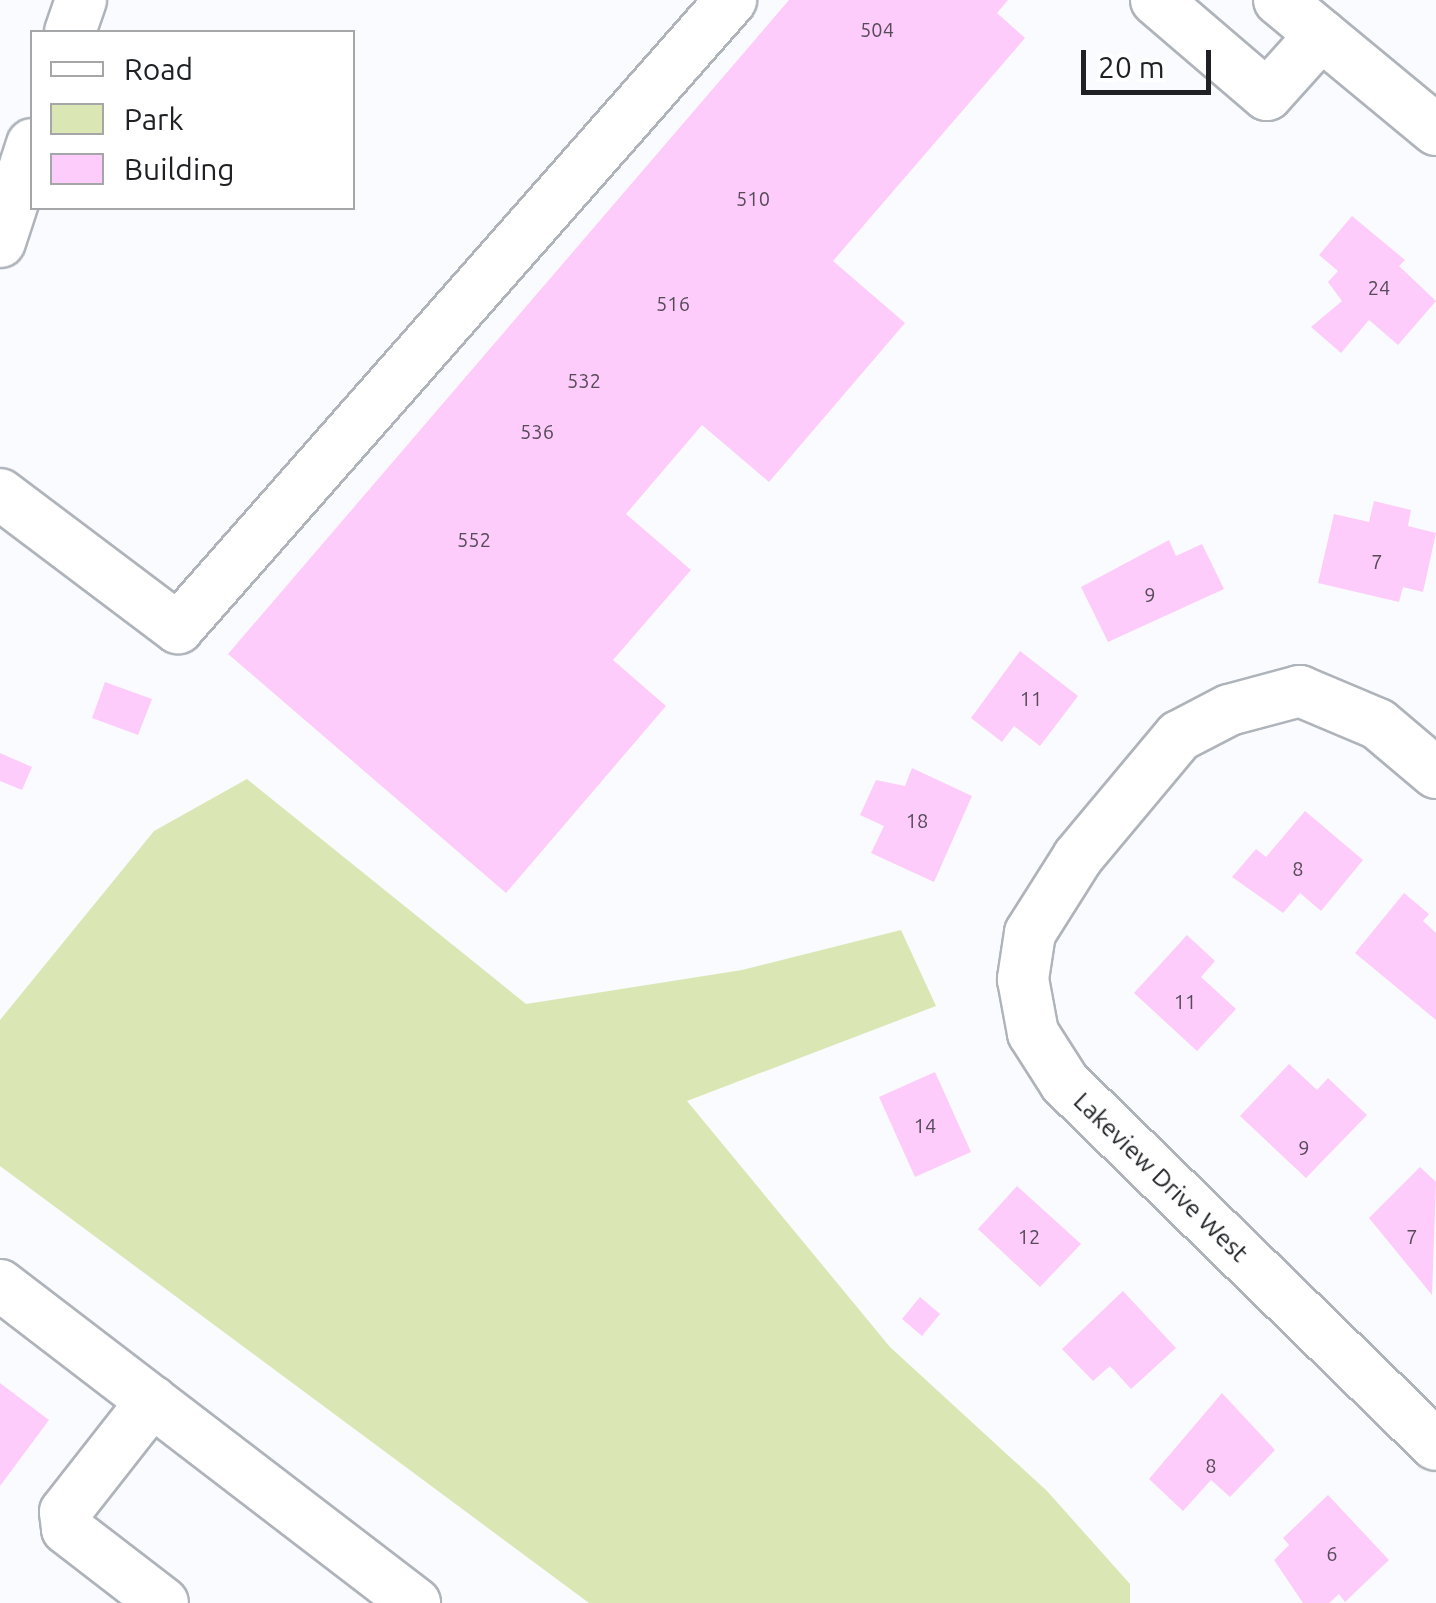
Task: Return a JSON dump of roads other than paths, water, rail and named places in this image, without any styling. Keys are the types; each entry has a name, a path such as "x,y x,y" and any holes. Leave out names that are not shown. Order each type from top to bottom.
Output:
{"street":[{"path":"71,30 81,0"},
{"path":"0,494 178,628 732,0"},
{"path":"1156,0 1267,95 1322,35"},
{"path":"1280,0 1436,130"},
{"path":"0,242 30,150"},
{"name":"Lakeview Drive West","path":"1436,772 1378,724 1300,690 1230,710 1179,736 1078,857 1030,933 1024,979 1033,1032 1065,1083 1436,1445"},
{"path":"0,1285 414,1603"},
{"path":"152,1401 65,1512 66,1528 163,1603"}]}
